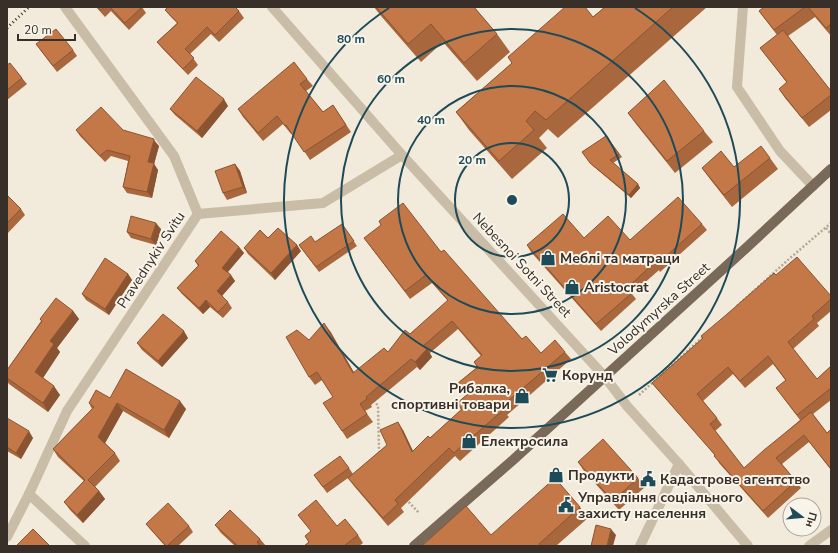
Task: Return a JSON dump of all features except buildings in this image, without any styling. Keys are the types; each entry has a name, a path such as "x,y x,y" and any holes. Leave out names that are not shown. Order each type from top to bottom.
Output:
{"main road":[{"name":"Volodymyrska Street","path":"414,546 605,377 831,169"}],"street":[{"name":"Pravednykiv Svitu","path":"7,537 68,411 198,214 174,156 65,7"},
{"name":"Nebesnoi Sotni Street","path":"272,7 402,155 605,377 627,406 679,464 748,546"},
{"path":"743,7 737,87 780,151 813,186"},
{"path":"198,214 323,204 402,155"},
{"path":"640,546 679,464"},
{"path":"29,494 85,546"},
{"path":"809,546 831,530"}],"path":[{"path":"737,306 831,223"},
{"path":"826,228 831,234"},
{"path":"639,395 708,332"},
{"path":"371,394 378,406 379,449 382,456"},
{"path":"403,496 419,513"}],"railway":[{"path":"7,28 29,7"}],"place":[{"name":"Меблі та матраци","path":"548,258"},
{"name":"Aristocrat","path":"572,287"},
{"name":"Корунд","path":"550,375"},
{"name":"Рибалка, спортивні товари","path":"522,396"},
{"name":"Електросила","path":"469,441"},
{"name":"Продукти","path":"556,475"},
{"name":"Кадастрове агентство","path":"648,479"},
{"name":"Управління соціального захисту населення","path":"566,505"}]}
